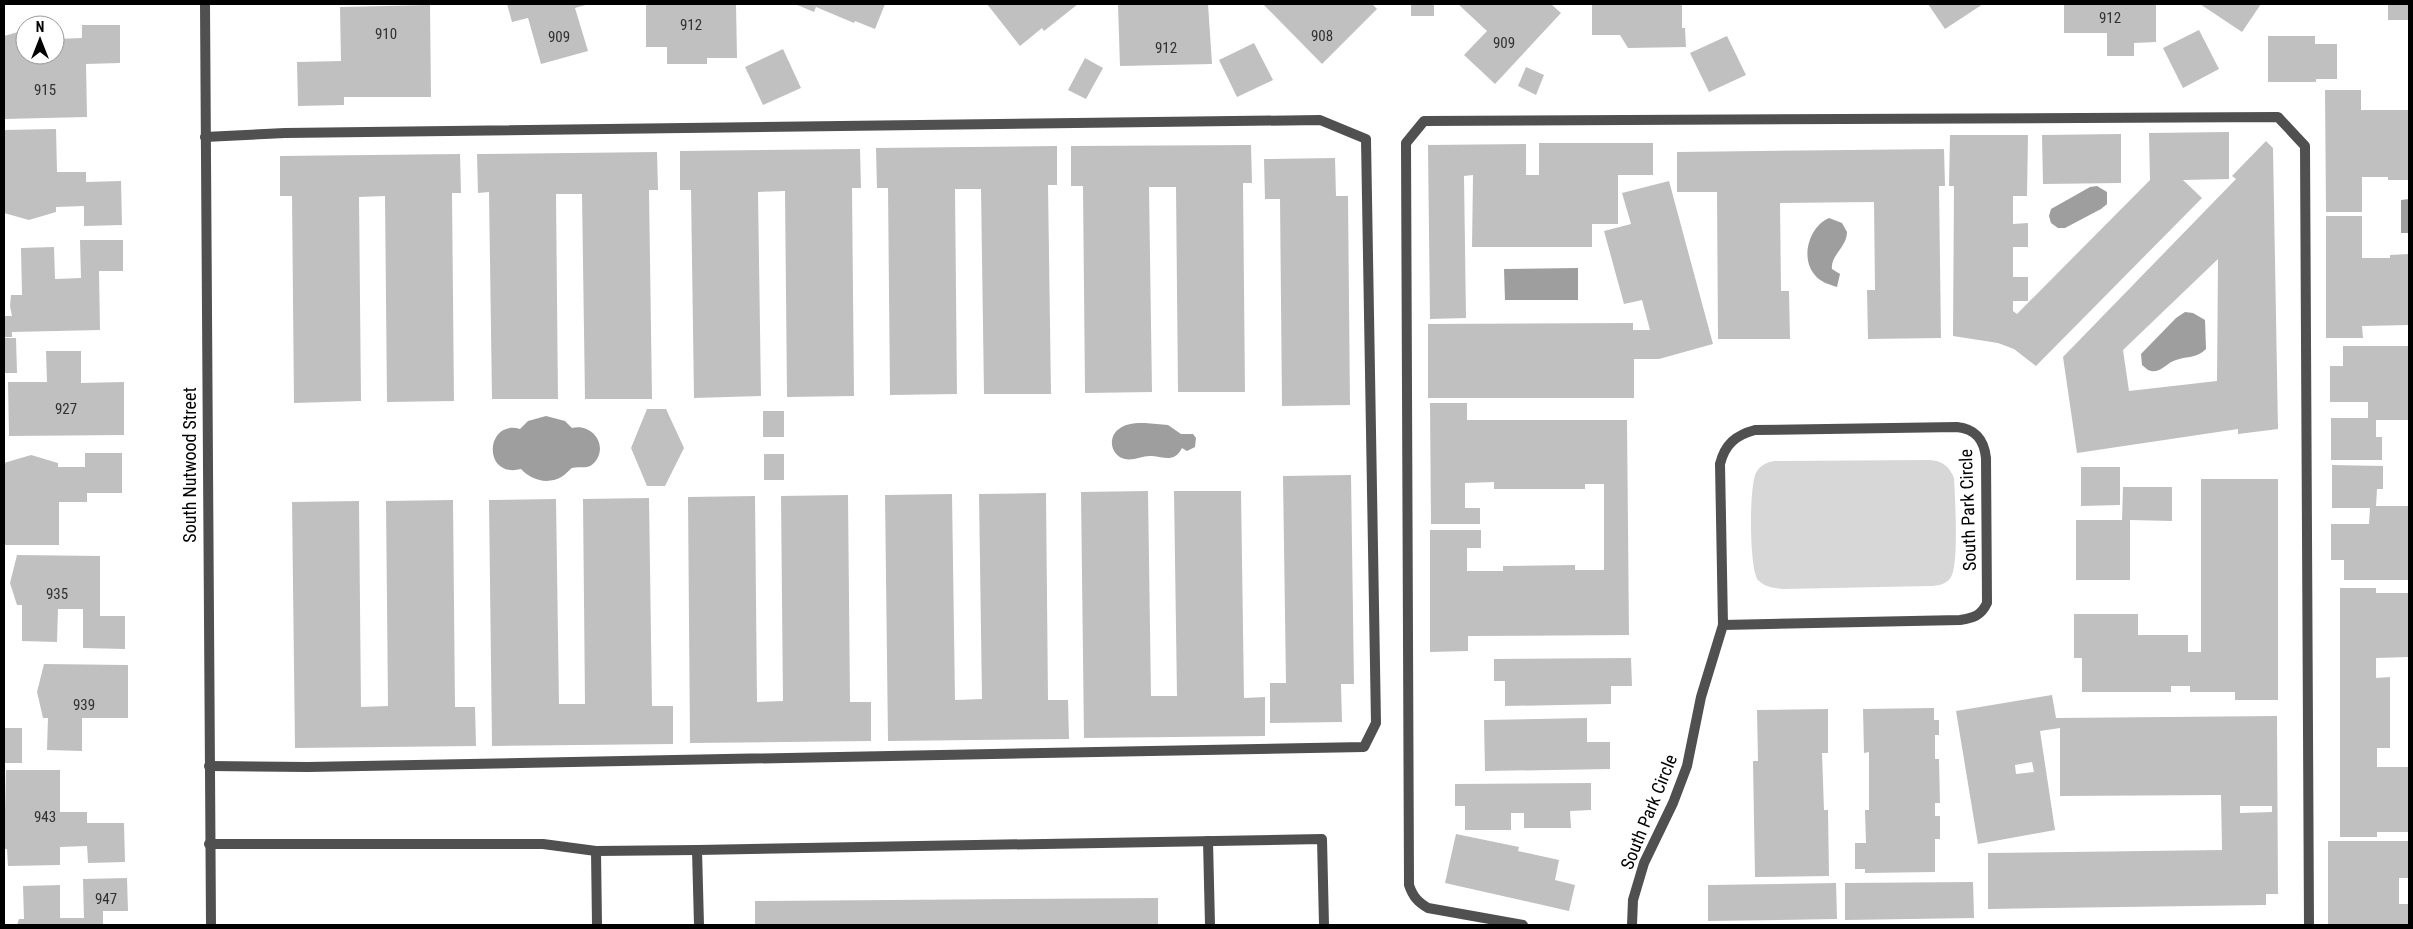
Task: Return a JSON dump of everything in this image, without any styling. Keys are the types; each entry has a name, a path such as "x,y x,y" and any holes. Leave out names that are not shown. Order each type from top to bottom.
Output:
{"street":[{"name":"South Nutwood Street","path":"205,4 211,925"},
{"path":"1523,925 1428,908 1419,903 1412,894 1409,885 1406,143 1424,121 2278,117 2305,146 2308,925"},
{"path":"205,137 285,133 1320,120 1366,139 1376,723 1364,747 318,767 209,766"},
{"name":"South Park Circle","path":"1632,925 1633,900 1644,863 1673,803 1687,766 1702,697 1722,625 1720,464 1723,452 1728,444 1737,437 1756,430 1958,427 1975,432 1981,439 1986,458 1987,603 1983,611 1977,616 1960,620 1722,625"},
{"path":"209,844 543,844 596,851 1322,840 1324,925"},
{"path":"1208,841 1210,925"},
{"path":"697,850 698,925"},
{"path":"596,851 597,925"}],"shaded area":[{"path":"2097,186 2107,192 2107,204 2101,209 2065,228 2058,228 2051,223 2049,216 2051,209 2090,187"},
{"path":"2409,199 2409,233 2401,233 2401,200"},
{"path":"1829,218 1842,223 1847,232 1844,242 1832,264 1832,269 1840,274 1837,287 1816,277 1808,259 1809,242 1812,234 1822,222"},
{"path":"1578,268 1578,300 1505,300 1504,269"},
{"path":"2185,312 2193,313 2205,320 2206,349 2196,355 2172,361 2160,370 2148,370 2142,365 2141,354 2176,318"},
{"path":"546,416 565,421 572,428 585,428 595,435 600,446 600,453 594,463 588,467 572,468 558,479 546,481 535,479 521,469 508,470 499,466 494,458 493,449 495,440 500,432 508,428 520,429 528,421"},
{"path":"1128,424 1168,425 1181,434 1193,434 1196,438 1195,447 1187,451 1182,448 1176,456 1169,458 1149,456 1125,459 1116,454 1112,446 1115,432"},
{"path":"1929,460 1945,465 1954,478 1955,559 1951,577 1947,581 1933,586 1783,589 1766,586 1758,580 1753,560 1751,509 1754,481 1756,473 1761,466 1774,461"}],"building":[{"path":"507,4 589,4 575,8 588,51 541,64 528,18 512,22"},
{"path":"646,4 736,4 737,58 707,58 707,64 667,64 667,47 646,47"},
{"path":"795,4 885,4 875,29 855,21 854,23 816,7 814,12"},
{"path":"987,4 1078,4 1044,31 1042,28 1020,46"},
{"path":"1118,4 1208,4 1212,64 1120,66"},
{"path":"1263,4 1372,4 1377,9 1322,64"},
{"path":"1411,4 1434,4 1434,16 1411,16"},
{"path":"1458,4 1551,4 1561,13 1495,84 1464,55 1487,31"},
{"path":"1592,4 1682,4 1682,28 1685,28 1686,47 1628,48 1620,35 1592,35"},
{"path":"1928,4 1983,4 1945,29"},
{"path":"2064,4 2156,4 2156,42 2134,43 2134,56 2107,56 2107,33 2064,33"},
{"path":"2200,4 2261,4 2242,32"},
{"path":"2388,4 2409,4 2409,20 2388,20"},
{"path":"430,5 431,97 344,97 344,105 298,106 297,62 341,61 340,7"},
{"path":"82,25 120,25 120,63 86,64 87,117 4,119 4,36 15,33 15,65 65,65 65,39 82,38"},
{"path":"2199,30 2219,69 2183,88 2163,48"},
{"path":"1727,36 1746,75 1709,92 1690,53"},
{"path":"2268,36 2315,36 2315,44 2337,44 2337,79 2316,79 2316,82 2268,82"},
{"path":"1254,43 1273,80 1237,97 1219,60"},
{"path":"783,49 801,88 763,105 745,67"},
{"path":"1085,58 1103,68 1086,99 1068,90"},
{"path":"1526,67 1544,75 1536,95 1518,86"},
{"path":"2325,90 2361,90 2361,110 2409,110 2409,180 2388,180 2388,177 2362,177 2362,212 2326,212"},
{"path":"56,129 57,172 86,172 86,182 121,181 122,225 84,226 84,206 56,207 56,212 29,220 4,213 4,130"},
{"path":"2229,132 2229,179 2183,180 2202,198 2036,366 2014,349 1998,343 1953,336 1954,186 1949,186 1950,135 2028,135 2027,196 2013,196 2013,224 2028,223 2028,247 2013,247 2013,277 2028,277 2028,301 2013,301 2013,311 2017,314 2150,180 2149,133"},
{"path":"2121,134 2121,183 2043,184 2042,135"},
{"path":"2266,141 2273,148 2278,429 2238,434 2238,429 2077,453 2063,357 2236,179 2232,176","holes":["2218,259 2217,381 2129,391 2123,350"]},
{"path":"1539,143 1653,143 1653,175 1618,175 1618,224 1592,224 1592,247 1472,247 1473,175 1464,176 1466,318 1430,319 1428,145 1526,144 1526,175 1539,175"},
{"path":"1251,145 1252,183 1243,183 1245,392 1178,392 1176,187 1149,187 1152,392 1085,393 1083,186 1071,186 1071,146"},
{"path":"1057,146 1057,185 1048,185 1051,394 984,394 981,189 955,189 957,394 890,395 888,188 877,188 876,148"},
{"path":"860,149 861,188 852,188 854,396 787,397 785,191 758,192 761,396 694,398 691,190 680,190 680,151"},
{"path":"1944,149 1945,186 1939,186 1941,338 1868,339 1867,290 1875,290 1874,202 1780,203 1781,291 1789,291 1790,339 1718,339 1717,192 1677,192 1677,152"},
{"path":"657,152 658,190 649,190 652,399 585,399 582,194 556,194 558,399 492,399 489,192 478,193 477,154"},
{"path":"460,154 461,193 452,193 454,401 387,402 385,196 359,197 361,401 294,403 292,196 280,196 280,156"},
{"path":"1335,158 1336,196 1348,196 1350,405 1282,406 1280,199 1265,199 1264,159"},
{"path":"1669,181 1713,344 1659,359 1634,359 1634,398 1428,398 1428,324 1633,323 1633,330 1650,330 1642,300 1624,304 1604,231 1631,224 1622,193"},
{"path":"2326,216 2362,216 2362,258 2390,258 2390,255 2409,254 2409,325 2362,326 2363,338 2326,338"},
{"path":"80,240 123,240 123,271 99,271 100,330 12,332 12,337 4,337 4,316 12,316 10,306 11,295 22,295 21,248 54,247 55,279 81,278"},
{"path":"4,338 16,338 17,373 4,373"},
{"path":"2343,346 2409,346 2409,420 2376,420 2376,437 2382,437 2382,460 2331,460 2331,418 2368,418 2368,402 2330,402 2330,366 2343,366"},
{"path":"46,351 81,351 81,383 124,382 124,435 9,436 8,382 47,382"},
{"path":"1430,403 1467,403 1467,420 1627,420 1629,635 1468,636 1468,651 1430,652 1430,530 1481,530 1481,548 1467,548 1467,571 1503,571 1503,566 1575,565 1575,570 1604,570 1604,484 1585,484 1585,489 1494,489 1494,482 1465,483 1465,508 1480,508 1480,524 1431,524"},
{"path":"647,409 666,409 684,448 665,486 647,486 631,448"},
{"path":"763,411 784,411 784,437 763,437"},
{"path":"85,453 122,453 122,493 87,493 87,502 59,502 59,545 4,545 4,463 31,455 58,463 58,467 85,467"},
{"path":"764,454 784,454 784,480 764,480"},
{"path":"2332,465 2383,466 2383,489 2377,489 2376,506 2409,506 2409,580 2344,580 2344,560 2331,560 2331,524 2369,524 2370,508 2332,508"},
{"path":"2081,467 2120,467 2120,505 2081,506"},
{"path":"1351,475 1354,684 1341,684 1342,722 1270,723 1270,683 1286,683 1283,476"},
{"path":"2201,479 2278,479 2278,700 2235,700 2235,692 2190,692 2190,686 2171,686 2171,692 2082,692 2082,658 2074,658 2074,614 2138,614 2138,635 2188,635 2188,652 2201,652"},
{"path":"2123,487 2172,487 2172,521 2130,520 2130,580 2076,580 2076,520 2122,520"},
{"path":"1148,491 1151,696 1177,696 1174,491 1241,491 1244,698 1265,697 1265,736 1084,738 1081,492"},
{"path":"1046,493 1048,700 1068,700 1069,739 888,741 885,495 952,494 955,700 982,699 979,494"},
{"path":"848,495 850,702 871,702 871,741 690,743 688,497 755,496 757,702 783,701 781,496"},
{"path":"649,498 652,706 673,706 673,744 492,746 489,500 556,499 559,704 585,704 583,499"},
{"path":"453,500 455,707 475,707 476,746 295,748 292,502 359,501 361,707 388,706 386,501"},
{"path":"17,555 100,556 100,616 125,616 125,649 83,648 83,609 58,609 57,642 22,641 22,605 17,605 10,583"},
{"path":"2340,588 2376,588 2376,593 2409,593 2409,657 2376,658 2376,678 2390,677 2390,748 2377,748 2377,767 2409,767 2409,832 2377,832 2377,837 2340,837"},
{"path":"1631,658 1632,686 1611,686 1611,704 1505,706 1505,681 1494,681 1494,659"},
{"path":"44,664 128,665 128,718 82,718 82,751 47,750 48,718 43,718 37,692"},
{"path":"2052,695 2056,718 2277,716 2278,894 2266,894 2266,905 1988,909 1988,853 2222,850 2221,795 2060,796 2060,728 2040,731 2055,830 1978,844 1956,711","holes":["2032,762 2034,772 2016,774 2015,765","2240,806 2272,806 2272,812 2240,813"]},
{"path":"1934,708 1934,720 1939,720 1939,735 1935,735 1935,759 1939,759 1940,803 1935,803 1935,816 1940,816 1940,839 1935,839 1935,872 1865,873 1865,869 1855,869 1855,843 1866,843 1865,810 1869,810 1869,752 1864,753 1863,709"},
{"path":"1828,709 1828,753 1822,753 1824,810 1828,810 1829,876 1755,877 1753,761 1758,761 1757,710"},
{"path":"1587,718 1587,742 1610,742 1610,769 1485,771 1484,720"},
{"path":"4,728 22,728 22,763 4,763"},
{"path":"6,770 60,770 60,812 87,812 87,823 124,823 125,862 88,863 87,846 60,847 60,865 8,866 7,849 4,849"},
{"path":"1591,783 1591,810 1570,811 1571,828 1524,828 1524,813 1511,813 1511,830 1465,830 1465,806 1455,806 1455,784"},
{"path":"1456,834 1519,847 1518,851 1559,860 1555,880 1575,885 1569,911 1445,883"},
{"path":"2328,841 2409,841 2409,878 2399,878 2399,904 2409,904 2409,925 2328,925"},
{"path":"127,878 128,911 103,911 103,925 17,925 19,919 24,919 23,886 60,885 60,918 84,918 83,879"},
{"path":"1973,882 1974,918 1845,920 1845,883"},
{"path":"1836,883 1837,919 1708,921 1708,885"},
{"path":"1158,898 1158,925 755,925 755,901"}]}
